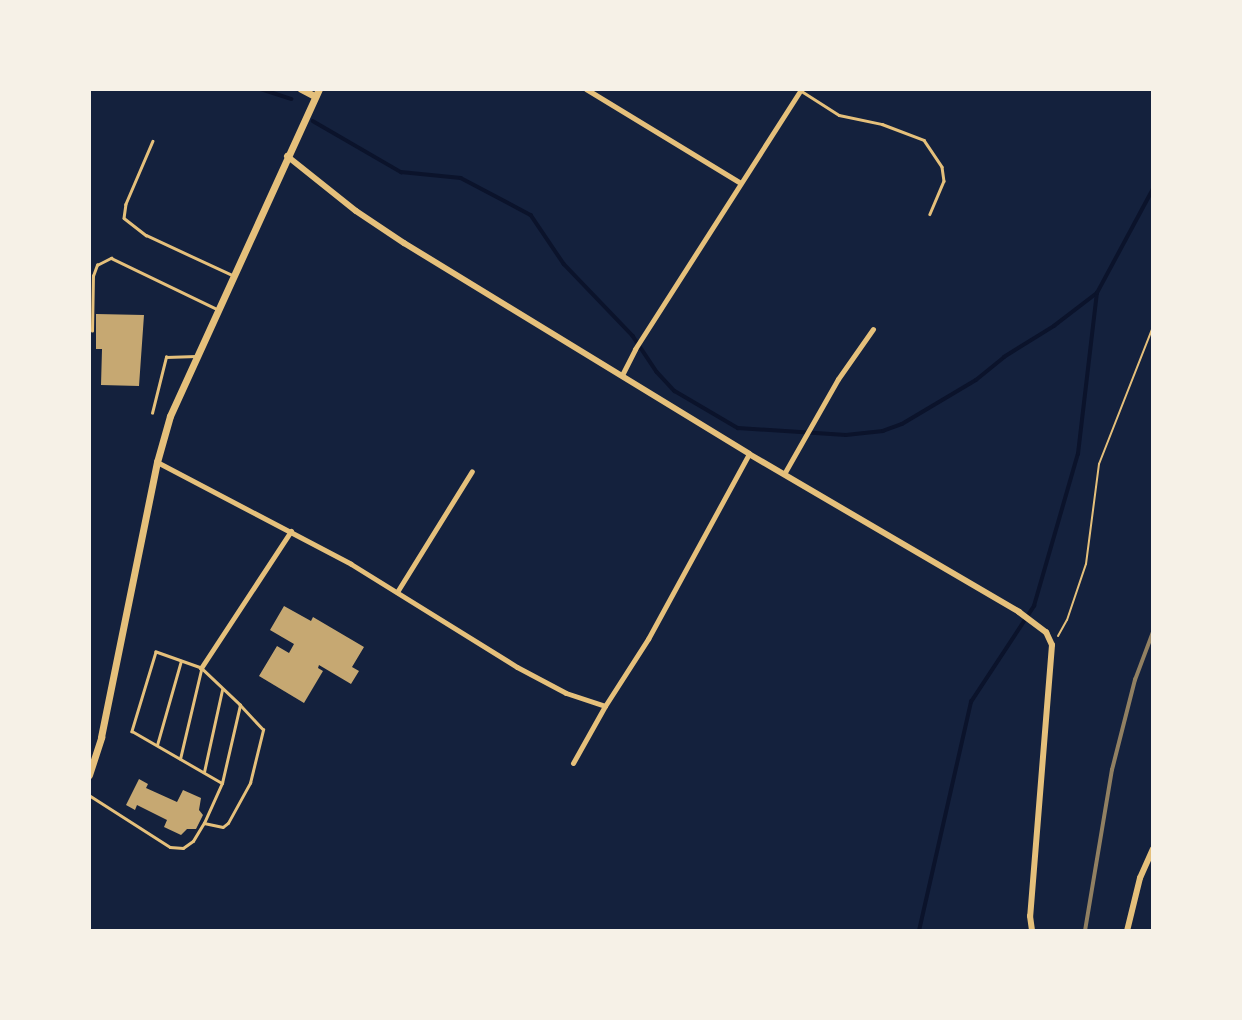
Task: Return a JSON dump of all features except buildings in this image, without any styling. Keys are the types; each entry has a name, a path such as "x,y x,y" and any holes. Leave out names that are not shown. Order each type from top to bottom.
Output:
{"main road":[{"path":"89,775 101,737 157,462 170,416 317,93 301,89"}],"street":[{"path":"586,89 739,182"},
{"path":"622,375 643,335 800,90"},
{"path":"287,156 356,211 404,243 749,453 1019,612 1046,632 1052,645 1030,915 1032,931"},
{"path":"784,474 811,424 873,329"},
{"path":"573,763 604,706 648,639 749,453"},
{"path":"157,462 291,531 397,592 517,667 566,693 604,706"},
{"path":"397,592 471,471"},
{"path":"201,668 291,531"},
{"path":"1127,931 1140,878 1153,849"}],"lane":[{"path":"800,90 839,115 882,124 924,140 942,167 944,181 930,214"},
{"path":"153,141 126,204 124,218 146,234 232,275"},
{"path":"92,331 93,276 97,265 111,258 217,309"},
{"path":"152,414 166,357 196,356"},
{"path":"204,823 223,827 228,823 250,783 263,730 201,668 156,652 132,731 222,783"},
{"path":"157,746 181,661"},
{"path":"180,759 201,668"},
{"path":"204,772 222,690"},
{"path":"89,795 170,847 183,848 193,841 204,823 222,783 240,705"}],"path":[{"path":"1052,645 1067,621 1086,564 1099,464 1153,327"}],"waterway":[{"path":"261,89 291,99"},
{"path":"313,121 401,172 461,178 531,215 564,264 633,336 657,372 675,391 738,428 846,435 883,431 902,424 976,380 1004,357 1054,326 1097,293"},
{"path":"919,931 971,702 1034,606 1078,454 1097,293 1153,189"}],"railway":[{"path":"1085,931 1112,770 1135,680 1153,632"}]}
